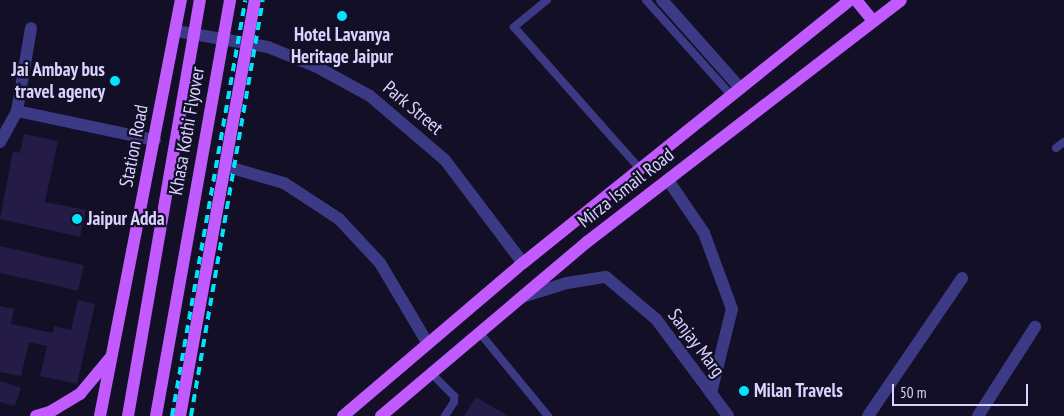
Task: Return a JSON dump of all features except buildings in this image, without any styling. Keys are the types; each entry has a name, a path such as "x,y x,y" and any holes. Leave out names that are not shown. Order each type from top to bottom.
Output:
{"main road":[{"name":"Station Road","path":"100,416 181,0"},
{"name":"Khasa Kothi Flyover","path":"128,416 200,0"},
{"name":"Khasa Kothi Flyover","path":"156,416 230,0"},
{"path":"180,416 255,0"},
{"name":"Mirza Ismail Road","path":"343,416 524,263 850,0"},
{"path":"856,0 873,21"},
{"name":"Mirza Ismail Road","path":"381,416 518,298 901,0"},
{"path":"36,416 50,412 80,394 112,356"}],"street":[{"path":"662,0 736,91"},
{"path":"0,142 17,112 31,28"},
{"name":"Park Street","path":"176,30 268,46 317,67 370,96 404,123 445,160 524,263"},
{"path":"17,112 155,140"},
{"path":"226,166 284,183 338,219 380,263 428,344"},
{"path":"668,180 704,233 732,309 711,393"},
{"name":"Sanjay Marg","path":"518,298 568,283 606,277 656,319 728,416"},
{"path":"868,416 962,278"},
{"path":"978,416 1035,327"}],"lane":[{"path":"547,0 514,27 640,168"},
{"path":"646,0 736,91"},
{"path":"1056,148 1064,142"},
{"path":"479,332 548,416"},
{"path":"431,373 454,396 454,402 445,416"}],"railway":[{"path":"172,416 245,0"},
{"path":"191,416 263,0"}],"place":[{"name":"Hotel Lavanya Heritage Jaipur","path":"342,16"},
{"name":"Jai Ambay bus travel agency","path":"115,81"},
{"name":"Jaipur Adda","path":"77,219"},
{"name":"Milan Travels","path":"744,391"}]}
